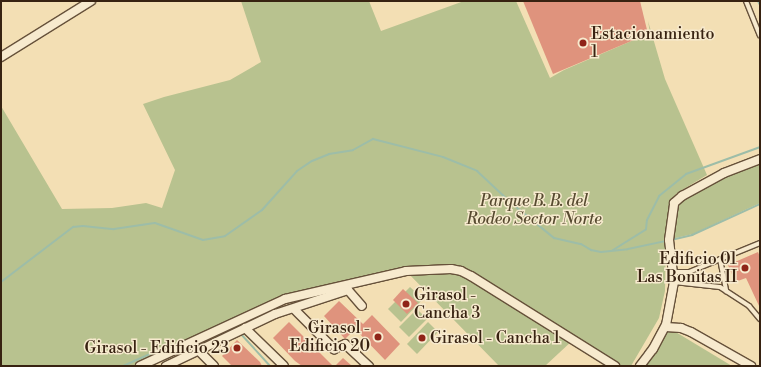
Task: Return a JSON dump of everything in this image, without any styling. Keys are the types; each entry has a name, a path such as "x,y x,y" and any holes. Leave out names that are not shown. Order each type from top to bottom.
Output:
{"street":[{"path":"1,57 91,1"},
{"path":"640,366 653,349 666,327 674,282 669,240 674,203 682,196 724,173 760,159"},
{"path":"140,366 285,298 406,271 451,269 461,271 471,276 615,366"},
{"path":"166,366 275,314 348,290 362,306"},
{"path":"294,308 334,349 345,344 370,366"},
{"path":"666,327 681,328 691,332 751,366"},
{"path":"245,328 284,366"},
{"path":"199,351 214,366"}],"lane":[{"path":"746,1 760,35"},
{"path":"673,272 689,272 760,243"},
{"path":"720,259 726,291"},
{"path":"674,282 720,287 749,306 760,319"}],"green space":[{"name":"Parque B. B. del Rodeo Sector Norte","path":"241,1 369,1 381,31 464,1 516,1 550,78 564,70 650,33 648,21 665,79 707,175 677,193 670,201 666,238 665,291 659,318 631,366 613,365 573,340 545,366 499,366 406,271 281,303 140,366 1,366 1,106 62,209 112,208 146,203 162,208 175,170 143,104 230,80 261,62"},
{"path":"760,160 760,203 693,234 671,239 675,204 705,185"},
{"name":"Girasol - Cancha 3","path":"410,287 423,299 401,322 388,309"},
{"path":"417,309 427,319 409,337 399,327"},
{"name":"Girasol - Cancha 1","path":"428,322 438,332 417,354 407,344"},
{"path":"669,328 732,366 643,366"}],"building":[{"name":"Estacionamiento 1","path":"523,1 640,1 648,34 553,74"},
{"name":"Edificio 01 Las Bonitas II","path":"758,252 760,257 760,308 746,278 735,282 728,265"},
{"path":"403,289 418,303 407,314 393,300"},
{"path":"339,301 363,324 372,315 400,344 385,360 355,329 345,339 324,316"},
{"path":"289,322 333,366 302,366 295,361 273,338"},
{"name":"Girasol - Edificio 23","path":"237,340 260,362 262,366 232,366 222,356"},
{"path":"343,358 352,366 335,366"}],"waterway":[{"path":"758,1 760,5"},
{"path":"1,282 73,227 83,226 114,229 155,223 203,240 225,236 262,210 297,171 312,161 329,154 353,150 373,139 443,157 477,171 510,202 554,238 581,244 591,250 601,252 628,249 666,241"},
{"path":"613,250 646,229 647,220 659,196 686,174 760,147"},
{"path":"671,240 692,235 760,204"},
{"path":"192,347 272,311"},
{"path":"240,333 270,366"},
{"path":"123,366 154,352 160,353"}],"place":[{"name":"Estacionamiento 1","path":"583,43"},
{"name":"Edificio 01 Las Bonitas II","path":"745,268"},
{"name":"Girasol - Cancha 3","path":"406,304"},
{"name":"Girasol - Edificio 20","path":"378,337"},
{"name":"Girasol - Cancha 1","path":"422,338"},
{"name":"Girasol - Edificio 23","path":"237,348"}]}
